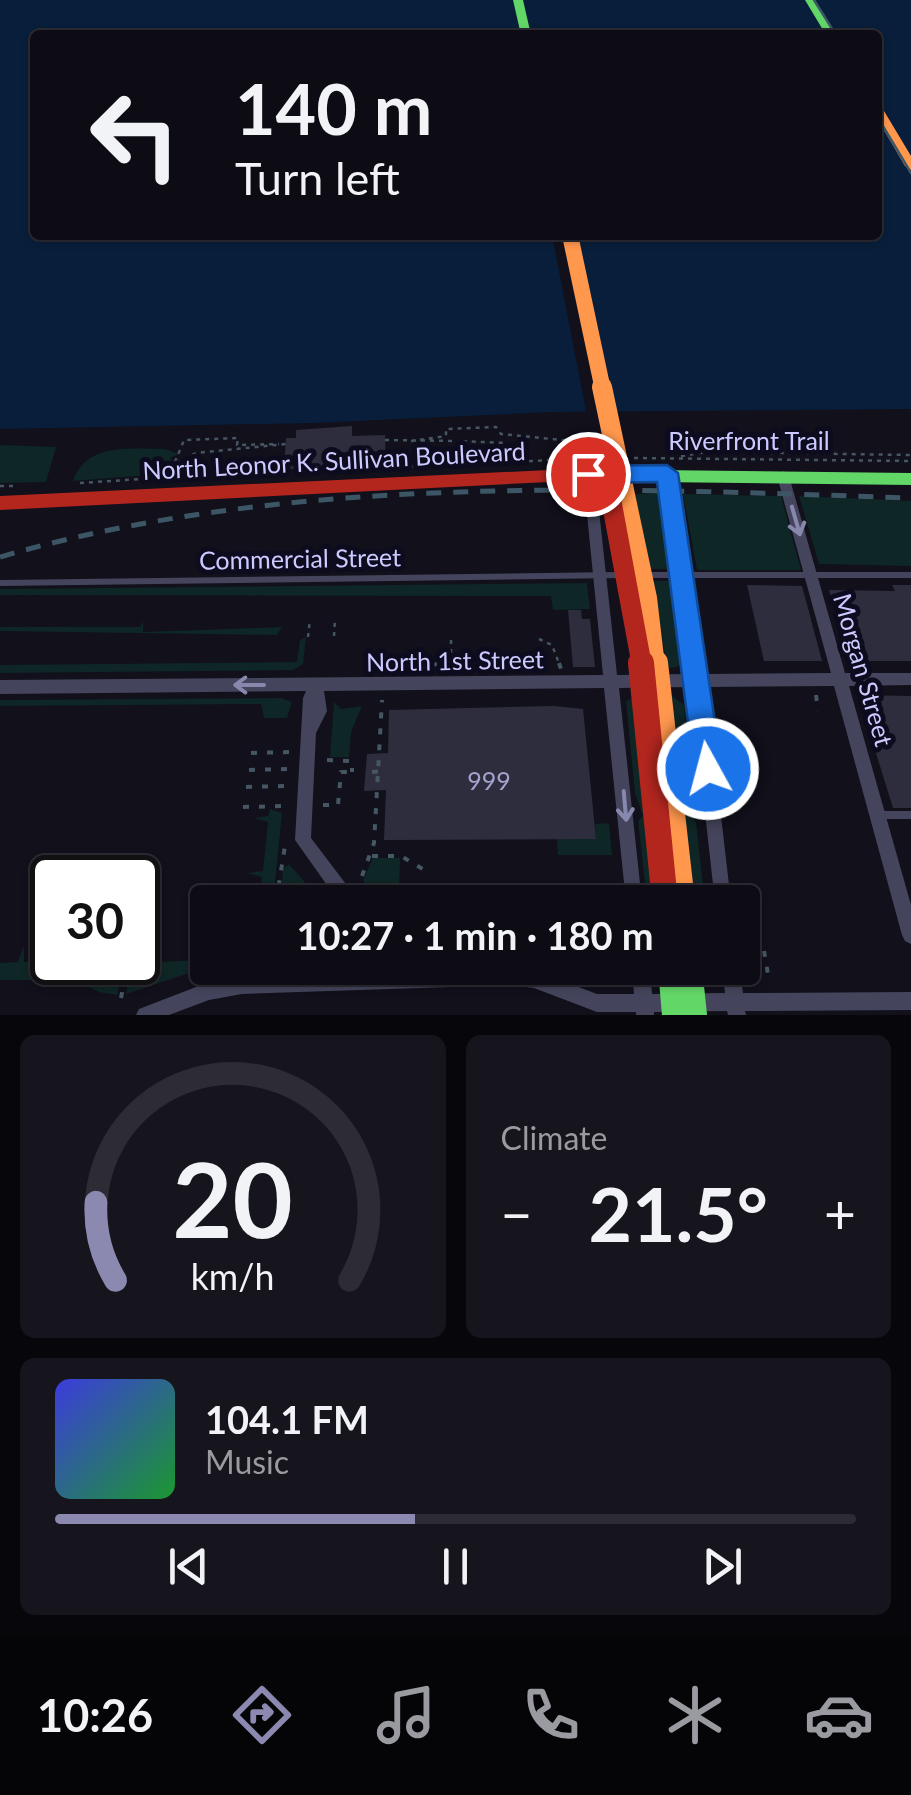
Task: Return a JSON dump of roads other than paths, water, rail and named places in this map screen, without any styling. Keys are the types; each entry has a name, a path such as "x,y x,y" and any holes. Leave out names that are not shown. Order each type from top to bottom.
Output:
{"main road":[{"path":"510,0 516,30"},
{"path":"518,0 525,30"},
{"path":"810,0 828,30"},
{"path":"882,118 911,166"},
{"path":"559,240 639,640 663,885"},
{"path":"571,240 647,598 680,885"},
{"name":"North Leonor K. Sullivan Boulevard","path":"0,503 779,468 911,479"},
{"path":"673,985 676,1015"},
{"path":"691,985 694,1015"}],"street":[{"name":"Morgan Street","path":"779,468 911,935"},
{"path":"667,473 698,681 721,885"},
{"path":"588,474 632,885"},
{"name":"North 1st Street","path":"0,687 911,679"},
{"path":"316,684 320,711 312,728 302,840 337,885"},
{"path":"145,1015 237,985"},
{"path":"546,985 584,1000 644,1009 911,1001"}],"lane":[{"name":"Commercial Street","path":"0,583 601,574 911,575"},
{"path":"878,815 911,814"}],"water":[{"path":"0,0 911,0 911,409 551,412 313,423 0,429"}],"tram line":[{"path":"814,0 833,30"},
{"path":"882,125 911,173"}],"railway":[{"path":"0,557 110,530 222,511 336,499 568,490 911,498"}]}
